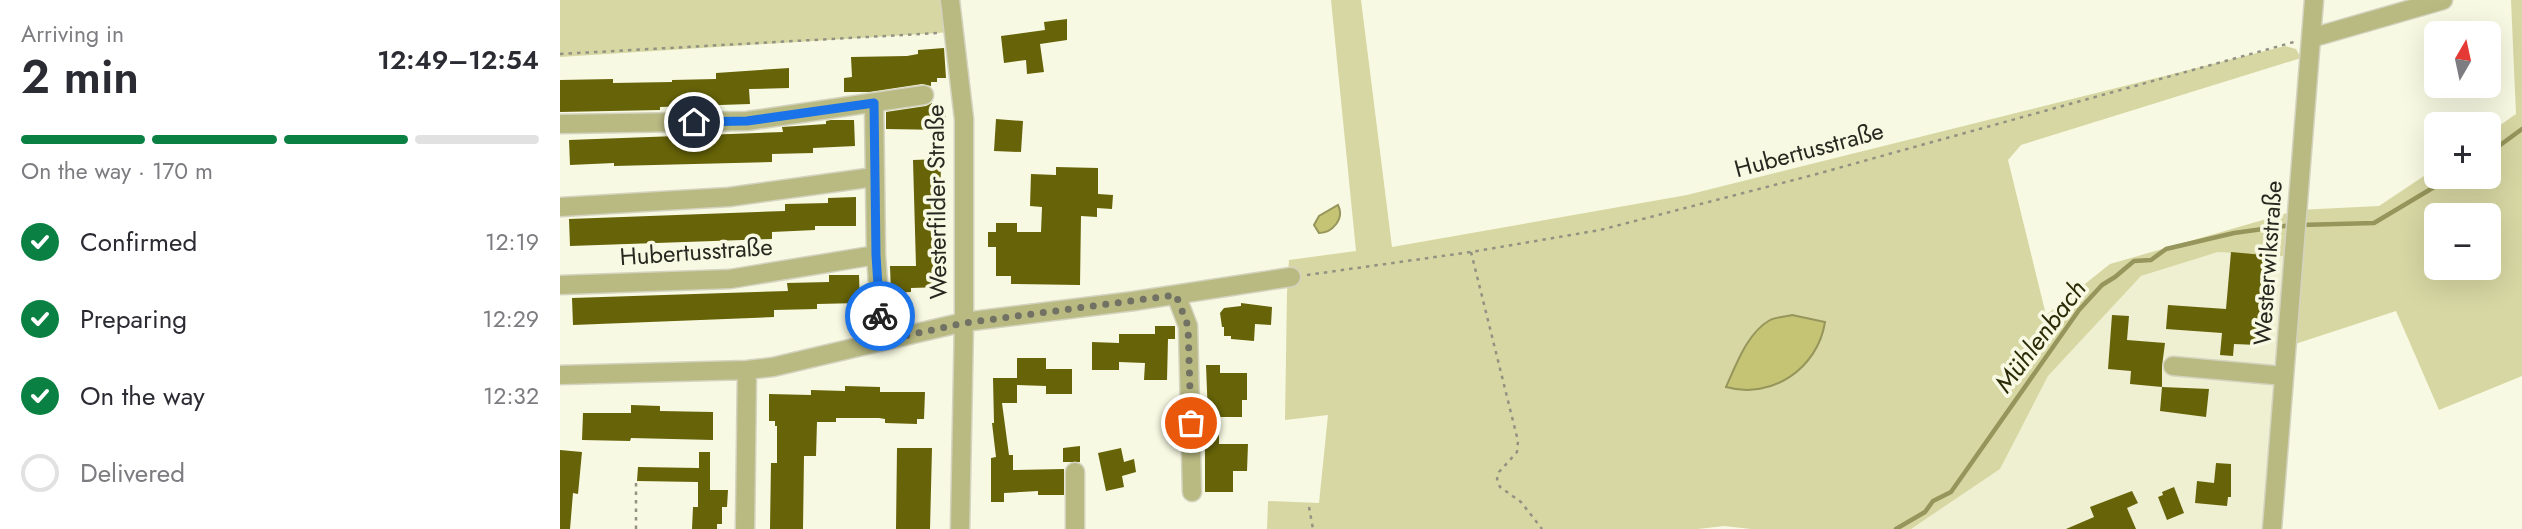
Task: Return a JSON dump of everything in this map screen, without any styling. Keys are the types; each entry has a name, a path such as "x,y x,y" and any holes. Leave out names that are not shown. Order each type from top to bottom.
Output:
{"street":[{"name":"Westerfilder Straße","path":"950,0 964,119 960,529"},
{"name":"Westerwikstraße","path":"2272,529 2314,0"},
{"path":"2311,38 2443,0"},
{"path":"560,124 747,121 924,95"},
{"path":"874,103 876,255 882,341"},
{"path":"560,207 729,197 874,177"},
{"name":"Hubertusstraße","path":"560,285 730,279 876,255"},
{"path":"560,374 747,370 773,367 964,323 1291,277"},
{"path":"1176,295 1188,326 1192,492"},
{"path":"2172,366 2284,376"},
{"path":"745,529 747,370"},
{"path":"1075,472 1075,529"}],"path":[{"path":"560,54 953,32"},
{"name":"Hubertusstraße","path":"1291,277 1471,252 1600,230 1813,176 2311,38"},
{"path":"1471,252 1518,441 1517,452 1499,472 1497,479 1500,487 1521,502 1542,529"},
{"path":"636,480 636,529"},
{"path":"1309,506 1313,529"}],"shaded area":[{"path":"1338,205 1340,215 1336,224 1328,231 1319,233 1314,225 1319,216"},
{"path":"2218,252 2294,257 2272,529 1911,529 2000,469 2048,376 2141,276"},
{"path":"1792,315 1825,322 1821,339 1803,366 1790,377 1760,389 1726,387 1743,350 1755,333 1770,320"}],"green space":[{"path":"560,0 950,0 953,32 560,57"},
{"path":"1331,0 1361,0 1392,247 1687,195 2285,46 2296,49 2301,58 2021,145 2008,160 2046,315 2110,264 2298,210 2379,206 2424,176 2424,189 2501,189 2501,125 2516,114 2511,0 2522,0 2522,376 2439,410 2396,311 2286,347 2294,257 2218,252 2141,276 2048,376 2000,469 1911,529 1751,529 1724,526 1698,529 1267,529 1268,501 1319,503 1328,415 1285,420 1289,260 1356,251"}],"building":[{"path":"1067,19 1067,40 1040,44 1044,72 1027,74 1026,60 1004,63 1001,36 1045,30 1044,22"},
{"path":"944,48 946,78 937,78 937,82 931,82 931,86 922,84 869,92 844,92 844,78 852,77 851,57 907,56 918,54 918,50"},
{"path":"789,68 789,88 749,89 750,104 660,107 660,110 560,112 560,80 672,82 716,79 716,73"},
{"path":"932,103 945,105 946,130 886,129 886,112"},
{"path":"996,119 1023,121 1021,152 994,151"},
{"path":"854,120 855,146 813,148 813,153 772,154 772,162 570,165 569,140 783,132 782,127 826,124 826,121"},
{"path":"941,159 940,224 944,224 945,287 911,288 911,292 891,293 890,266 916,266 913,160"},
{"path":"1056,167 1098,168 1098,194 1113,195 1112,209 1097,208 1097,217 1081,216 1080,285 1011,284 1011,276 996,276 996,247 988,247 988,232 996,232 996,223 1017,223 1017,232 1041,232 1042,207 1030,206 1031,174 1056,175"},
{"path":"856,197 856,226 815,226 815,230 772,232 772,239 570,246 569,219 785,211 785,204 828,203 828,198"},
{"path":"2231,252 2264,255 2258,345 2234,344 2233,356 2220,355 2222,333 2166,329 2168,305 2226,309"},
{"path":"829,275 859,275 860,303 817,304 817,309 774,310 774,317 573,325 572,298 788,291 787,283 829,282"},
{"path":"1241,303 1272,307 1271,325 1255,324 1254,341 1224,336 1220,313 1224,308 1241,306"},
{"path":"2112,315 2129,316 2127,340 2165,343 2162,387 2130,384 2131,371 2108,369"},
{"path":"1155,326 1175,326 1175,339 1168,339 1167,380 1144,380 1145,363 1119,362 1119,370 1092,370 1092,342 1119,343 1119,334 1155,334"},
{"path":"1017,358 1046,358 1046,369 1072,369 1072,394 1046,394 1046,386 1017,385 1017,403 1002,403 1009,455 1013,455 1013,470 1064,469 1064,495 1038,495 1038,491 1004,493 1004,502 991,502 991,458 996,457 992,423 993,378 1017,378"},
{"path":"1206,365 1220,365 1220,373 1247,373 1247,400 1242,400 1242,417 1208,417"},
{"path":"845,386 880,387 880,392 925,392 924,419 917,419 917,424 885,423 885,419 879,418 836,418 836,422 817,422 816,456 804,456 803,529 770,529 771,463 777,463 777,426 775,421 769,421 769,394 811,395 811,390 845,391"},
{"path":"2162,387 2209,389 2206,417 2160,411"},
{"path":"631,405 660,406 660,411 713,412 713,440 582,440 583,413 631,413"},
{"path":"1205,418 1219,418 1219,444 1248,444 1247,471 1233,471 1233,492 1205,492"},
{"path":"1080,446 1080,462 1063,462 1063,448"},
{"path":"897,448 932,448 930,529 896,529"},
{"path":"1121,448 1124,462 1134,459 1136,472 1122,476 1124,487 1106,491 1098,453"},
{"path":"560,450 582,452 578,494 573,493 570,529 560,529"},
{"path":"699,452 710,452 710,490 728,490 727,507 722,507 722,524 717,524 717,529 692,529 693,507 698,507 698,482 637,481 638,467 699,468"},
{"path":"2216,463 2231,464 2231,497 2228,497 2227,506 2195,503 2197,481 2214,483"},
{"path":"2174,487 2184,513 2167,520 2158,497 2163,495 2162,492"},
{"path":"2132,491 2138,503 2127,508 2136,529 2066,529 2094,517 2090,507"}],"waterway":[{"name":"Mühlenbach","path":"2501,144 2522,129"},
{"name":"Mühlenbach","path":"2300,225 2374,223 2431,189"},
{"name":"Mühlenbach","path":"1896,529 1925,512 1933,501 1951,492 2079,310 2102,285 2134,261 2151,260 2166,249 2234,233 2291,225"}],"way so far":[{"path":"880,316 882,341 964,323 1176,295 1188,326 1191,423"}],"route":[{"path":"694,122 747,121 874,103 876,255 880,316"}]}
